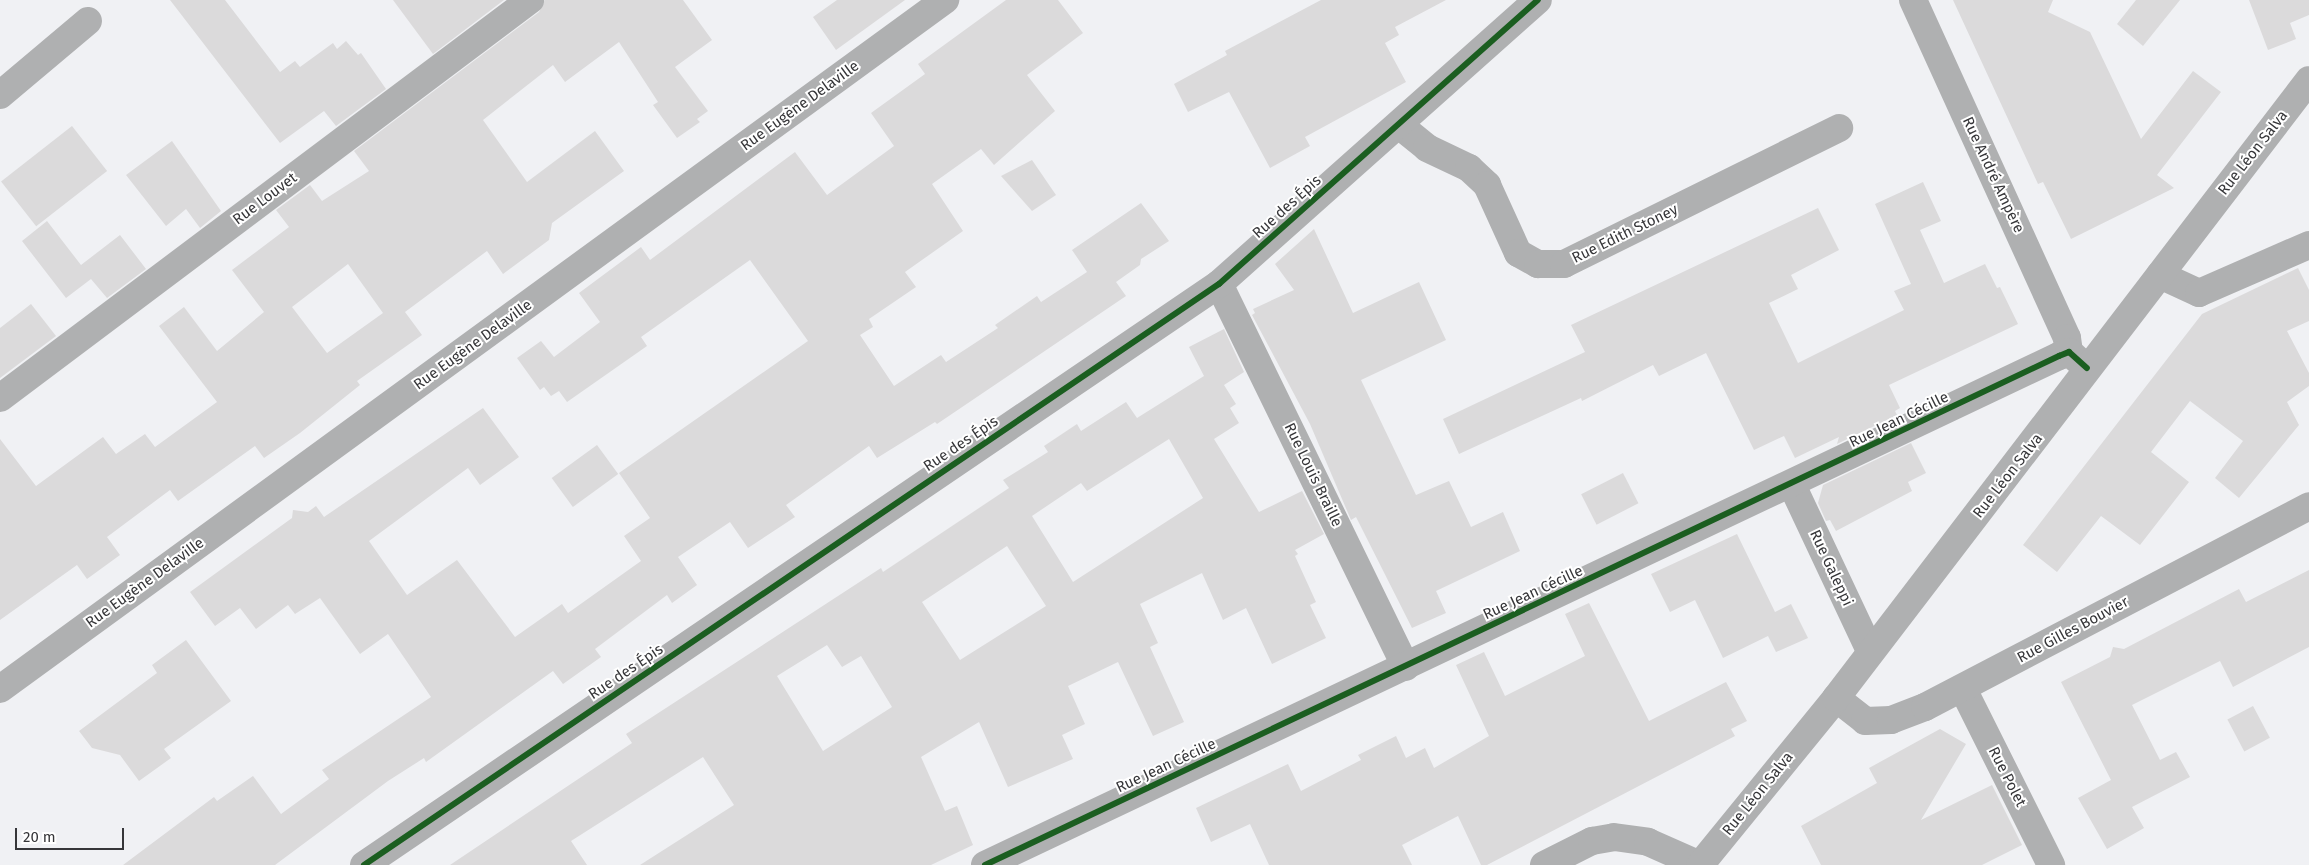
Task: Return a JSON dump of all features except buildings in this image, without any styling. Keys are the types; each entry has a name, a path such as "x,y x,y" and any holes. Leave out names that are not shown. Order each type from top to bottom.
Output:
{"street":[{"name":"Rue Louvet","path":"0,398 530,0"},
{"name":"Rue Eugène Delaville","path":"0,689 946,0"},
{"name":"Rue des Épis","path":"364,865 1219,284 1538,0"},
{"name":"Rue André Ampère","path":"1913,0 2078,360"},
{"path":"0,95 88,21"},
{"name":"Rue Léon Salva","path":"1700,865 1836,698 1870,651 2052,418 2078,360 2160,275 2309,80"},
{"name":"Rue Edith Stoney","path":"1399,125 1427,148 1469,168 1487,185 1518,253 1538,264 1564,264 1840,128"},
{"path":"2160,275 2199,293 2309,245"},
{"name":"Rue Louis Braille","path":"1219,284 1406,667"},
{"name":"Rue Jean Cécille","path":"984,865 1792,485 2078,360"},
{"name":"Rue Galeppi","path":"1792,485 1870,651"},
{"name":"Rue Gilles Bouvier","path":"1836,698 1865,721 1891,720 1963,689 2309,506"},
{"name":"Rue Polet","path":"1963,689 2051,865"},
{"path":"1544,865 1592,841 1614,837 1648,842 1700,865"}],"cycle path":[{"path":"364,865 1219,284 1538,0"},
{"path":"985,865 2059,356 2069,352 2087,368"}]}
